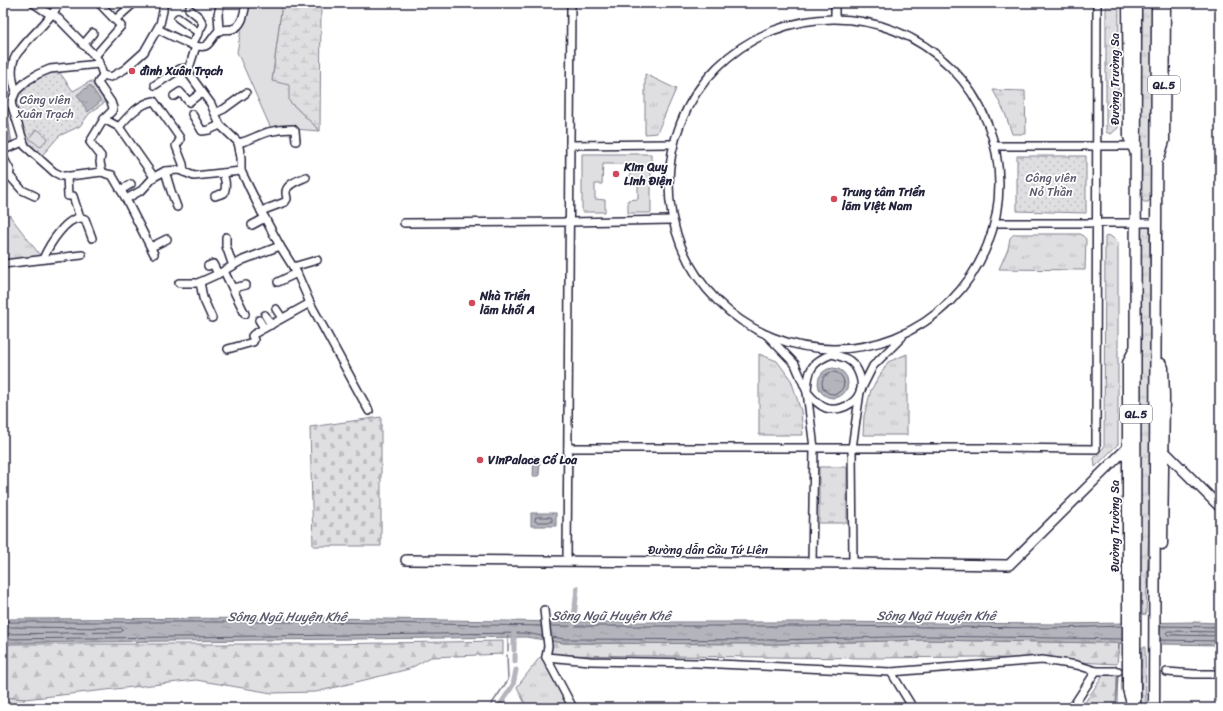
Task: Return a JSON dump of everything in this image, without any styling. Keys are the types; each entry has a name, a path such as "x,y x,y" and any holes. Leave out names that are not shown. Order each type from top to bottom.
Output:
{"highway":[{"name":"Đường Trường Sa","path":"1128,3 1135,150 1136,223 1136,346 1132,617 1134,708"},
{"name":"Đường Trường Sa","path":"1133,108 1136,3"},
{"name":"QL.5","path":"1156,3 1160,114"},
{"name":"QL.5","path":"1155,704 1157,646 1156,165 1165,3"},
{"name":"Đường Trường Sa","path":"1132,617 1128,447 1128,363 1136,346"},
{"name":"QL.5","path":"1156,351 1163,368 1164,397 1157,617"}],"main road":[{"name":"Đường dẫn Cầu Tứ Liên","path":"406,560 1009,565 1128,447"},
{"path":"1163,450 1220,507"}],"street":[{"path":"33,3 52,14 95,56 103,75"},
{"path":"16,91 12,70 14,59 24,44 52,14 59,3"},
{"path":"95,56 121,28 121,25 99,3"},
{"path":"115,20 134,3"},
{"path":"103,75 111,77 125,69 144,52 158,29 162,17 163,3"},
{"path":"220,31 218,14 221,3"},
{"path":"158,29 194,45 206,46 217,32 233,29 240,23 246,3"},
{"path":"567,561 571,3"},
{"path":"835,3 835,16"},
{"path":"568,448 1096,449 1097,3"},
{"path":"189,9 199,17 203,24 194,45 189,68 190,75 211,104 220,125 238,143 241,158 241,171 261,212 295,270 310,303 369,411"},
{"path":"812,563 814,448 807,392 809,374 813,366 819,360 832,354 879,346 907,332 930,318 948,302 970,275 981,258 995,223 999,185 999,168 992,130 981,108 950,67 918,42 892,29 835,16 775,30 726,62 687,104 671,144 668,175 671,220 699,275 716,297 739,319 765,334 796,346 832,354 843,357 856,368 860,375 860,392 852,448 853,563"},
{"path":"178,18 199,33"},
{"path":"83,45 94,33"},
{"path":"99,64 50,69 38,74 28,80 16,91 11,103 25,146 58,175 67,176 102,172 112,175 154,254"},
{"path":"155,85 180,69 189,68"},
{"path":"102,172 100,156 90,142 104,119 113,108 111,102 98,83 103,75"},
{"path":"174,96 180,92 189,102 202,92"},
{"path":"215,113 246,93"},
{"path":"119,128 136,110 147,102 154,101 180,138 176,146 183,164 184,172"},
{"path":"3,104 11,103"},
{"path":"192,114 202,131 209,130 220,125"},
{"path":"104,119 119,128 154,176"},
{"path":"238,143 248,141 267,132 289,129 293,129 295,131 296,141"},
{"path":"3,150 23,142"},
{"path":"570,146 671,144"},
{"path":"996,146 1096,146 1135,150"},
{"path":"3,157 10,170 6,176 22,190 35,196"},
{"path":"126,199 142,190 154,176 165,171 179,170 194,176 241,171"},
{"path":"165,171 177,207"},
{"path":"215,196 224,193 226,190 223,173"},
{"path":"67,176 68,196 73,196 80,218"},
{"path":"261,212 285,202 287,200 286,193 288,187 306,177"},
{"path":"121,190 131,184"},
{"path":"43,259 52,241 60,231 75,219 80,218 86,221 92,238"},
{"path":"252,225 265,218"},
{"path":"404,223 671,220"},
{"path":"995,223 1156,223"},
{"path":"226,237 226,246 233,266"},
{"path":"150,247 167,239"},
{"path":"179,283 200,282 221,273 243,260 280,246"},
{"path":"3,264 82,255"},
{"path":"278,282 295,270 317,260"},
{"path":"208,266 213,264 233,288 245,314"},
{"path":"200,282 204,298 212,318"},
{"path":"233,288 246,285"},
{"path":"228,349 252,342 254,340 252,335 310,303"},
{"path":"276,309 282,318"},
{"path":"262,317 268,327"},
{"path":"765,334 795,364 807,392 818,404 825,408 834,409 842,408 855,399 860,392 872,366 907,332"},
{"path":"544,610 548,646 546,657 573,708"},
{"path":"546,657 590,661 696,663 891,672 1042,660 1078,665 1096,671 1118,671"},
{"path":"1072,708 1096,671"},
{"path":"891,672 913,708"},
{"path":"1167,672 1220,674"}],"green space":[{"path":"246,3 282,3 272,81 289,85 289,101 320,131 293,129 272,131 237,52"},
{"path":"282,3 321,3 320,131 289,101 272,81"},
{"path":"1106,3 1119,3 1118,128 1111,134 1106,132"},
{"path":"1140,3 1153,3 1151,198 1148,202 1144,202 1141,198 1142,164 1139,138"},
{"name":"Công viên Xuân Trạch","path":"57,69 73,91 91,81 105,102 89,114 80,126 59,136 39,159 25,146 11,103 28,80"},
{"path":"645,74 676,89 657,133 645,134"},
{"path":"993,90 1025,91 1026,134 1012,134 1005,113"},
{"path":"37,129 48,138 40,147 29,138"},
{"path":"582,154 651,154 651,213 628,213 628,200 638,199 638,184 630,184 630,164 603,164 602,184 595,184 595,199 605,200 605,212 582,212"},
{"name":"Công viên Nỏ Thần","path":"1017,156 1086,156 1086,213 1017,211"},
{"path":"3,207 43,259 3,264"},
{"path":"1149,225 1150,265 1152,277 1151,463 1146,615 1142,614 1139,488 1141,228 1142,226"},
{"path":"1014,234 1081,234 1086,239 1085,270 999,269 1008,249 1010,238"},
{"path":"1109,235 1118,242 1118,444 1095,467 1094,458 1104,447 1105,237"},
{"path":"759,354 777,361 791,380 801,411 803,435 759,435"},
{"path":"907,354 907,435 863,435 864,416 871,390 888,362"},
{"path":"381,417 381,546 313,546 310,427"},
{"path":"819,467 847,467 847,523 819,523"},
{"path":"926,640 1119,643 1117,664 978,657 871,658 549,655 551,641 564,643 777,644"},
{"path":"503,641 503,654 431,657 409,669 316,692 272,693 196,680 25,699 3,697 3,645 324,644"},
{"path":"1142,647 1145,647 1146,708 1141,708"},
{"path":"540,657 546,657 573,708 527,708 517,687"},
{"path":"1105,673 1117,674 1117,708 1081,708"},
{"path":"3,697 25,699 18,708 3,708"}],"water":[{"path":"90,85 101,101 88,112 77,95"},
{"path":"7,110 12,144 3,147 3,111"},
{"path":"833,368 844,372 848,383 844,394 833,398 822,394 818,383 822,372"},
{"path":"534,456 540,457 539,476 533,476"},
{"path":"531,513 556,513 556,526 531,526"},
{"name":"Sông Ngũ Huyện Khê","path":"323,618 566,622 1058,624 1194,622 1220,623 1220,645 926,640 777,644 564,643 526,637 3,643 3,619"}],"pier":[{"path":"1128,620 1160,620 1160,646 1128,645"}],"waterway":[{"path":"573,627 577,588"},
{"path":"514,631 514,650"},
{"path":"508,636 508,651"},
{"path":"1119,643 1119,653"},
{"path":"489,708 508,680 507,655"},
{"path":"515,655 515,661"},
{"path":"498,708 513,685 516,670"},
{"path":"1116,708 1118,674"}],"tunnel":[{"path":"1118,671 1167,672"}],"place":[{"name":"đình Xuân Trạch","path":"132,71"},
{"name":"Kim Quy Linh Điện","path":"616,174"},
{"name":"Trung tâm Triển lãm Việt Nam","path":"834,199"},
{"name":"Nhà Triển lãm khối A","path":"472,303"},
{"name":"VinPalace Cổ Loa","path":"480,460"}]}
